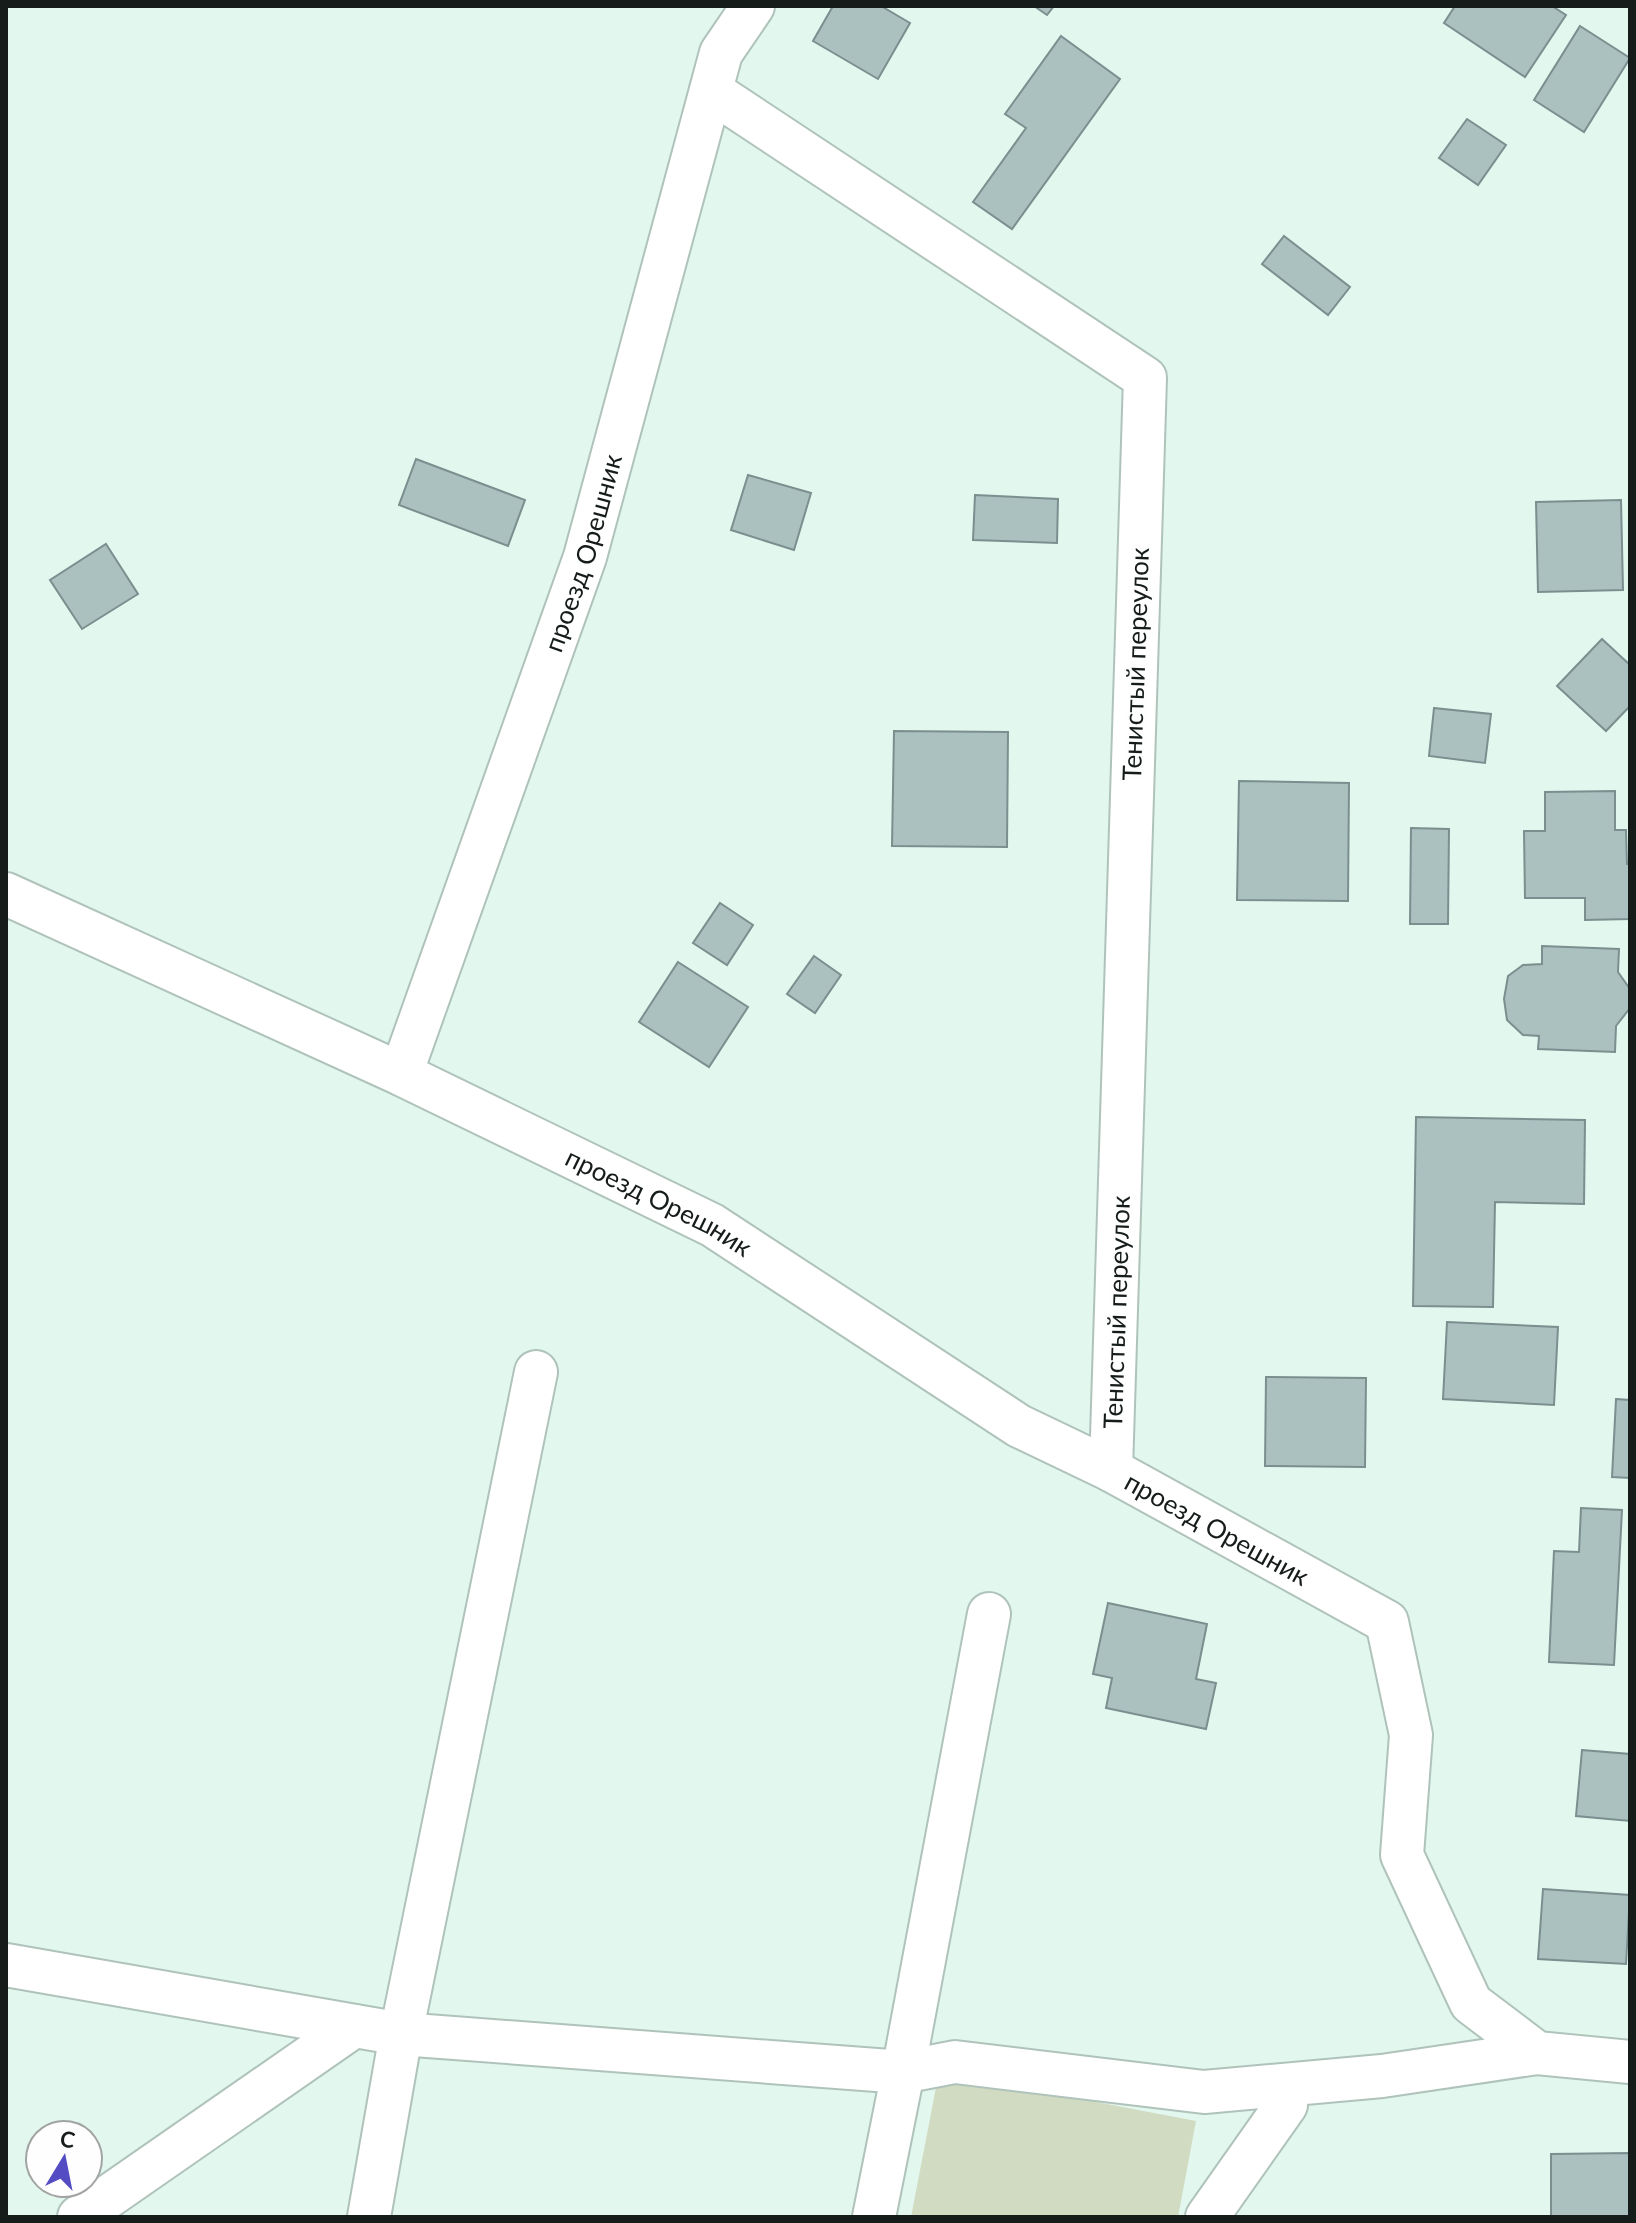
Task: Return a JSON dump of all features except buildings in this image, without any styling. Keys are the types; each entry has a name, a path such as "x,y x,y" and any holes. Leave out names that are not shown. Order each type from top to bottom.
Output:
{"street":[{"name":"проезд Орешник","path":"753,6 721,53 585,557 401,1074 712,1225 1019,1426 1111,1470 1387,1622 1411,1735 1402,1855 1471,2003 1537,2053"},
{"name":"Тенистый переулок","path":"711,91 1145,378 1111,1470"},
{"path":"6,894 401,1074"},
{"path":"369,2217 401,2034 536,1372"},
{"path":"874,2217 989,1614"},
{"path":"6,1965 401,2034 903,2072 955,2062 1204,2092 1382,2076 1537,2053 1630,2062"},
{"path":"79,2217 354,2026"},
{"path":"1207,2217 1286,2105"}],"green space":[{"path":"939,2072 1196,2121 1178,2217 911,2217"}]}
